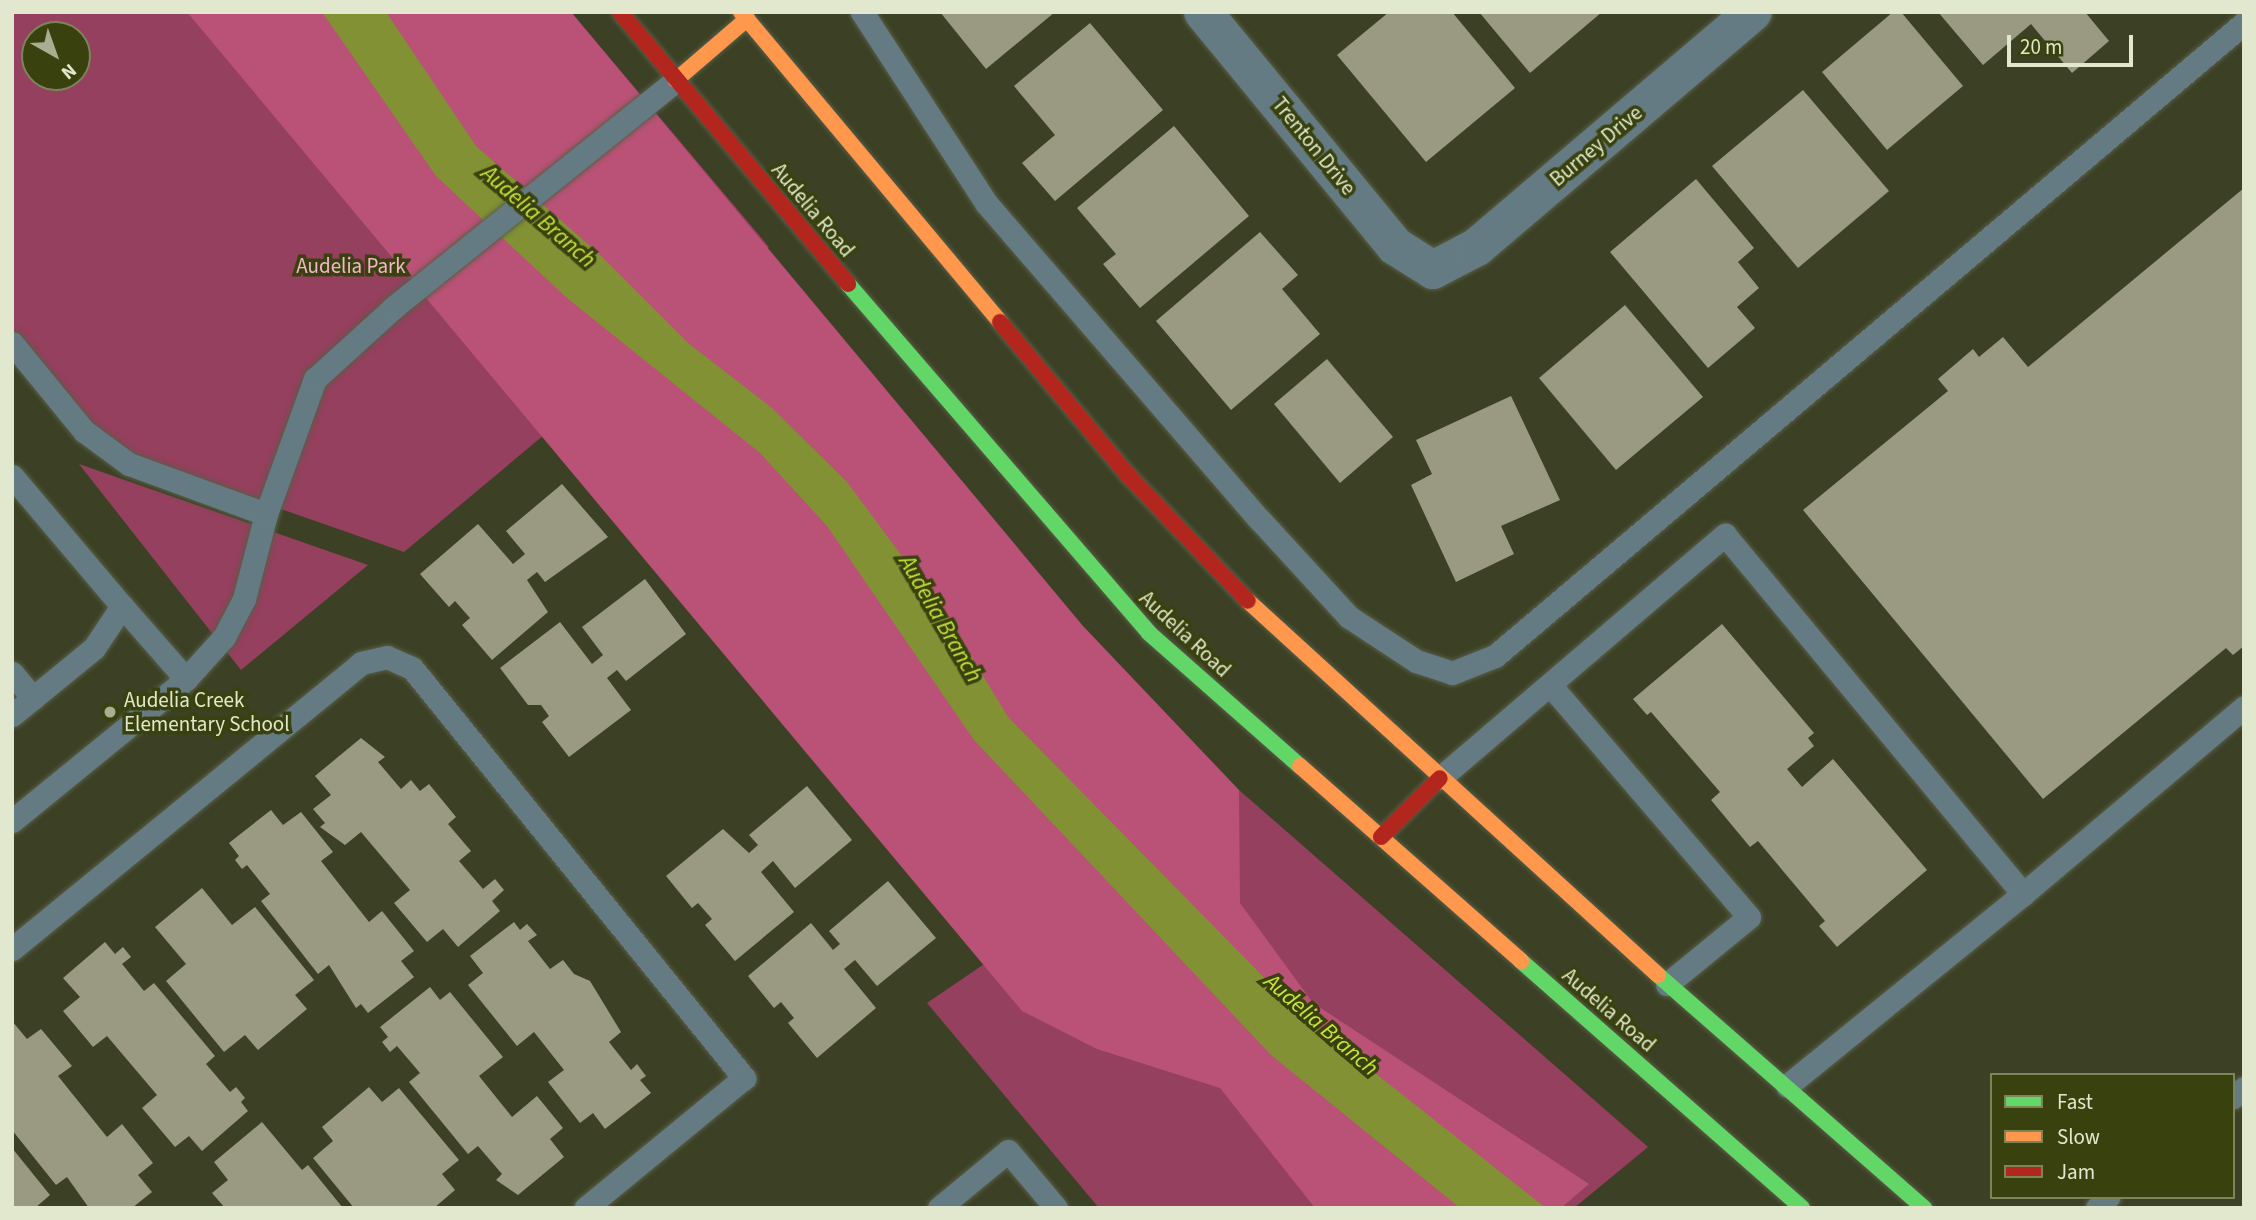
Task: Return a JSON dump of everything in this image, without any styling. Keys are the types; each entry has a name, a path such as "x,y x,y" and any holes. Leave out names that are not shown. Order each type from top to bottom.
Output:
{"main road":[{"name":"Audelia Road","path":"620,12 1040,513 1149,633 1802,1208"},
{"path":"676,80 748,15 1127,474 1231,586 1667,984 1924,1208"},
{"path":"1381,837 1440,778"}],"street":[{"name":"Burney Drive","path":"1433,270 1477,247 1753,12"},
{"name":"Trenton Drive","path":"1219,18 1395,246 1433,270"}],"lane":[{"path":"862,12 986,203 1260,520 1349,617 1416,661 1452,673 1495,656 2244,23"},
{"path":"12,821 186,679 224,637 244,599 266,514 315,379 394,307 676,80"},
{"path":"12,343 84,431 129,464 266,514"},
{"path":"12,475 186,679"},
{"path":"1440,778 1551,687 1725,535 2023,894"},
{"path":"12,715 94,648 122,606"},
{"path":"12,949 361,663 387,657 412,668 744,1078 586,1208"},
{"path":"12,673 33,698"},
{"path":"1551,687 1749,917 1667,984"},
{"path":"1787,1086 2023,894 2244,706"},
{"path":"939,1208 1008,1151 1056,1208"}],"green space":[{"name":"Audelia Park","path":"12,12 571,12 769,247 404,552 95,444 12,341"},
{"path":"79,464 368,565 241,670"},
{"path":"1239,790 1648,1147 1574,1208 1099,1208 927,1003"}],"shaded area":[{"path":"187,12 571,12 1083,626 1239,790 1240,903 1313,1003 1589,1184 1561,1208 1315,1208 1220,1088 1097,1049 1022,1011"}],"water":[{"name":"Audelia Branch","path":"322,12 386,12 476,146 597,252 688,343 772,408 847,482 948,618 1008,717 1299,1013 1546,1208 1460,1208 1271,1055 974,740 827,526 760,453 567,298 436,176"}],"building":[{"path":"940,12 1055,12 986,69"},
{"path":"1389,12 1452,12 1515,88 1426,162 1337,55"},
{"path":"1479,12 1602,12 1530,73"},
{"path":"1893,12 1901,12 1963,86 1887,150 1822,72"},
{"path":"1938,12 2085,12 2109,41 2072,73 2031,24 1983,65"},
{"path":"1090,23 1163,110 1055,201 1022,163 1055,135 1014,86"},
{"path":"1803,90 1889,191 1798,268 1712,166"},
{"path":"1174,126 1249,216 1140,308 1103,264 1116,254 1077,208"},
{"path":"1696,179 1754,248 1738,262 1759,288 1737,307 1755,328 1708,368 1610,252"},
{"path":"2244,188 2244,646 2233,655 2226,648 2043,799 1803,510 1948,391 1938,379 1973,349 1979,357 2003,337 2028,367"},
{"path":"1260,232 1298,275 1282,289 1320,334 1231,410 1156,321"},
{"path":"1625,305 1703,397 1616,470 1539,378"},
{"path":"1327,359 1393,437 1340,483 1274,404"},
{"path":"1511,396 1560,500 1501,526 1514,554 1456,582 1411,485 1432,474 1416,440"},
{"path":"562,484 608,537 545,582 537,572 527,580 548,612 492,660 462,625 470,618 455,601 449,607 420,574 478,524 513,564 525,554 506,531"},
{"path":"645,579 686,634 626,681 617,670 607,678 631,710 569,757 542,722 549,716 541,705 528,705 500,668 560,622 592,664 603,655 582,627"},
{"path":"1722,624 1814,733 1808,738 1814,746 1787,769 1802,787 1833,759 1927,870 1837,947 1819,926 1825,921 1758,841 1750,847 1711,800 1720,792 1651,712 1647,715 1633,699"},
{"path":"361,738 385,757 378,762 401,789 411,780 420,791 429,784 456,817 448,824 471,851 459,861 483,889 495,879 504,890 492,901 500,911 458,947 443,929 427,942 394,903 410,890 361,832 345,845 320,827 325,823 313,809 331,795 315,776"},
{"path":"807,786 852,840 795,888 773,861 761,872 794,912 735,961 705,925 712,919 698,903 692,908 666,876 723,829 749,853 758,845 749,835"},
{"path":"271,810 283,825 301,812 333,852 321,861 369,922 382,911 414,951 401,961 414,977 368,1013 361,1004 356,1008 329,965 318,974 261,901 270,894 247,865 242,869 235,860 239,856 229,843"},
{"path":"888,881 936,938 877,986 855,960 844,969 876,1008 817,1058 788,1023 794,1018 781,1002 774,1008 748,976 811,923 833,950 840,944 829,931"},
{"path":"202,888 232,925 255,907 314,980 295,995 307,1009 258,1050 245,1035 224,1052 166,981 186,964 155,927"},
{"path":"514,922 520,930 527,924 537,935 528,941 550,969 563,960 574,974 590,981 621,1032 609,1042 631,1070 637,1064 646,1076 640,1080 651,1093 605,1129 593,1113 580,1123 548,1082 564,1070 534,1032 517,1046 468,985 483,973 470,956"},
{"path":"105,942 115,954 123,947 131,957 122,964 144,991 154,983 215,1056 206,1064 230,1092 236,1087 245,1098 241,1102 248,1111 202,1151 189,1136 175,1147 142,1108 157,1095 107,1036 93,1047 63,1011 80,997 63,978"},
{"path":"430,987 440,1000 450,992 503,1057 479,1076 512,1117 537,1096 563,1128 550,1139 564,1157 518,1195 496,1180 502,1174 478,1146 468,1154 409,1082 420,1073 397,1046 390,1052 382,1042 388,1037 380,1027"},
{"path":"12,1021 27,1039 41,1029 72,1066 58,1076 107,1137 122,1124 153,1163 138,1175 152,1192 132,1208 89,1208 67,1177 56,1185 12,1130"},
{"path":"369,1087 382,1102 399,1088 459,1160 442,1174 455,1190 434,1208 354,1208 313,1158 333,1141 322,1127"},
{"path":"262,1122 302,1170 308,1165 343,1208 225,1208 212,1193 228,1180 214,1162"},
{"path":"12,1148 50,1195 35,1208 12,1208"}],"traffic: fast":[{"path":"848,284 1149,633 1300,766"},
{"path":"1521,961 1802,1208"},
{"path":"1658,975 1924,1208"}],"traffic: slow":[{"path":"741,12 1000,322"},
{"path":"676,80 747,19"},
{"path":"1248,601 1658,975"},
{"path":"1300,766 1521,961"}],"traffic: jam":[{"path":"620,12 848,284"},
{"path":"1000,322 1127,474 1248,601"},
{"path":"1381,837 1440,778"}],"place":[{"name":"Audelia Creek Elementary School","path":"110,712"}]}
